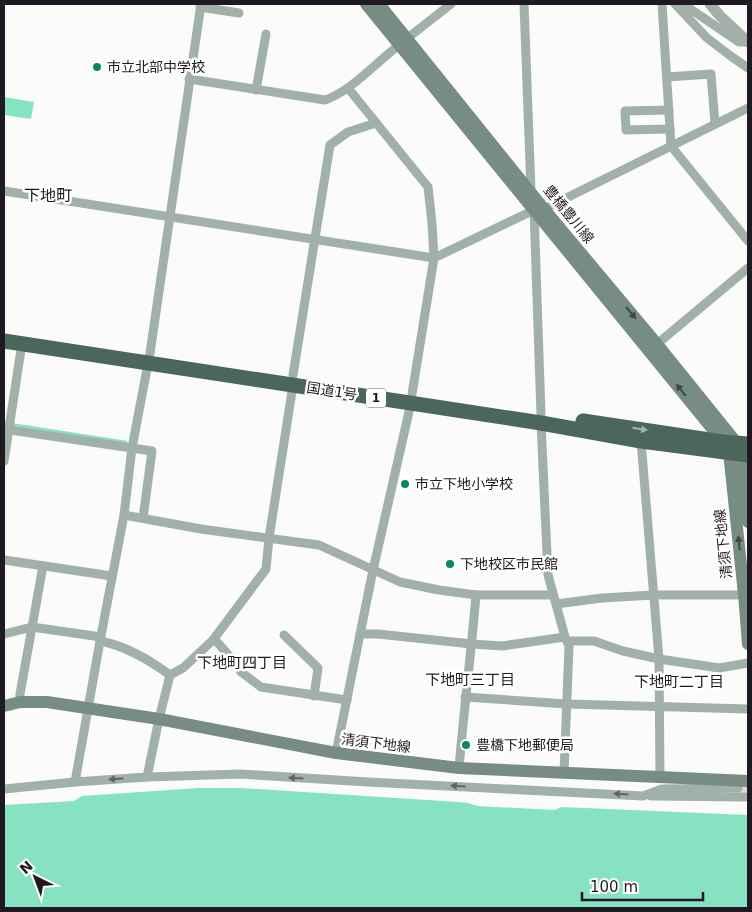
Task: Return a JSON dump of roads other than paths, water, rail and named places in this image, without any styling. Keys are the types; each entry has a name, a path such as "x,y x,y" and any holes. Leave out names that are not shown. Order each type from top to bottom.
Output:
{"highway":[{"name":"国道1号","path":"4,331 149,358 737,448"},
{"name":"国道1号","path":"4,340 149,358"},
{"name":"国道1号","path":"541,419 641,441 737,448"}],"main road":[{"name":"豊橋豊川線","path":"366,4 403,41 531,191 539,209 657,344 737,448"},
{"name":"豊橋豊川線","path":"379,4 403,41 737,448"},
{"name":"清須下地線","path":"737,448 748,522"},
{"name":"清須下地線","path":"737,448 748,644"},
{"name":"清須下地線","path":"4,706 20,702 48,702 336,753 458,768 660,778 743,785"}],"street":[{"path":"189,79 325,100 348,88 403,41 451,4"},
{"path":"524,4 531,191"},
{"path":"662,4 671,146 748,240"},
{"path":"675,4 707,38 748,68"},
{"path":"683,4 739,42 748,42"},
{"path":"710,4 748,42"},
{"path":"75,782 124,515 132,448 149,358 200,6 239,13"},
{"path":"256,90 266,34"},
{"path":"667,77 711,74 715,124"},
{"path":"336,753 373,570 411,399 434,258 428,187 348,88"},
{"path":"4,191 434,258 748,108"},
{"path":"669,110 625,111 626,130 670,129"},
{"path":"170,674 183,668 213,640 266,569 269,538 330,145 348,132 376,123"},
{"path":"539,209 541,419 548,575 566,639 570,646 564,773"},
{"path":"657,344 748,268"},
{"path":"4,461 22,343"},
{"path":"8,427 152,451 144,518"},
{"path":"641,441 659,659 660,778"},
{"path":"124,515 201,529 319,545 400,582 476,595 555,599 746,594"},
{"path":"4,560 112,576"},
{"path":"20,702 43,566"},
{"path":"458,768 476,595"},
{"path":"4,634 32,627 100,639 139,654 170,674"},
{"path":"360,634 378,634 502,646 566,639 594,641 659,659 719,668 748,663"},
{"path":"284,635 318,668 314,696"},
{"path":"213,640 218,643 241,672 262,687 347,700"},
{"path":"148,777 158,720 170,674"},
{"path":"465,697 567,704 748,709"},
{"path":"4,789 148,777 240,774 643,796 746,797"},
{"path":"643,796 662,789 743,785"}],"waterway":[{"path":"4,423 126,442"}],"tunnel":[{"path":"738,788 748,788"}],"place":[{"name":"市立北部中学校","path":"97,67"},
{"name":"市立下地小学校","path":"405,484"},
{"name":"下地校区市民館","path":"450,564"},
{"name":"豊橋下地郵便局","path":"466,745"}],"district":[{"name":"下地町","path":"48,195"},
{"name":"下地町四丁目","path":"242,663"},
{"name":"下地町三丁目","path":"470,680"},
{"name":"下地町二丁目","path":"679,682"}]}
